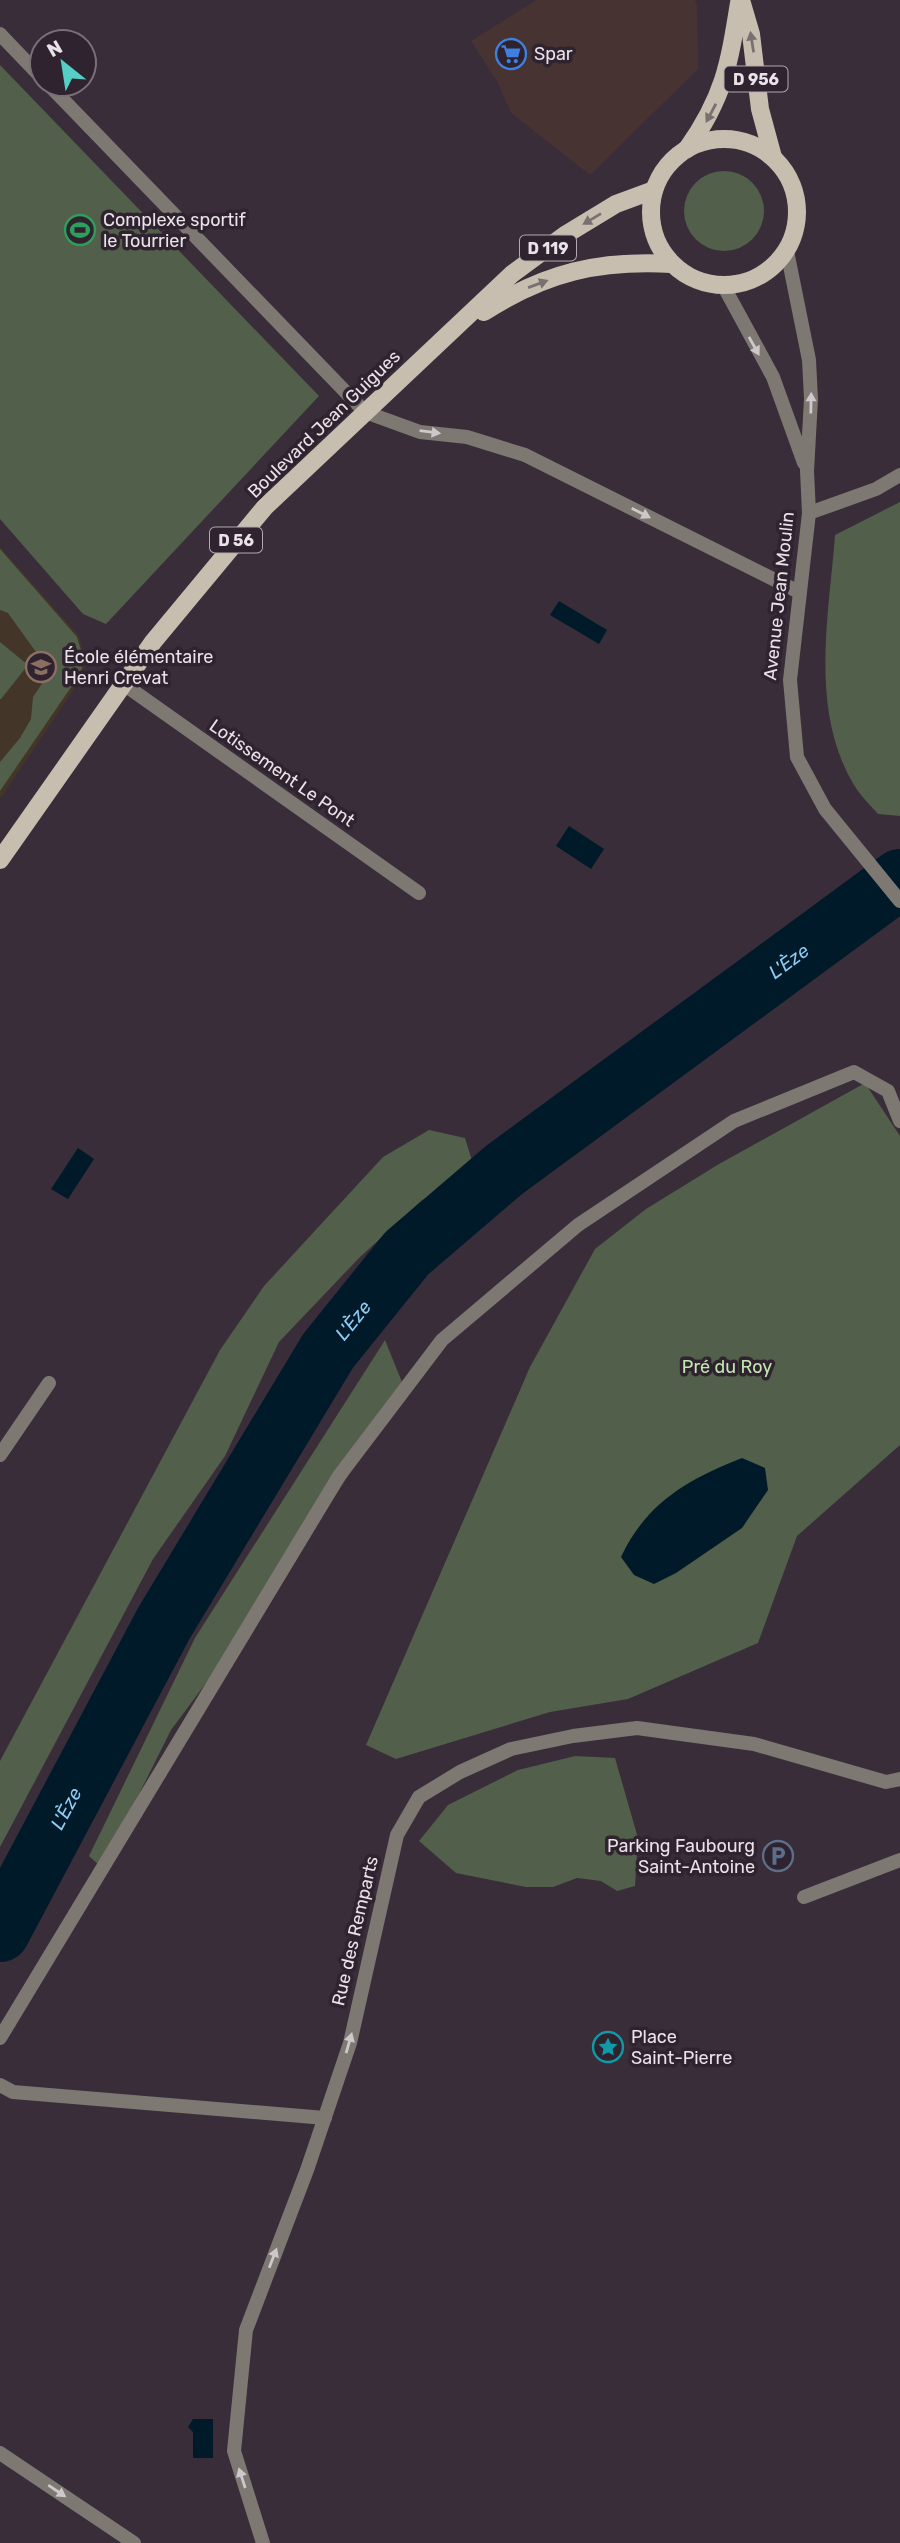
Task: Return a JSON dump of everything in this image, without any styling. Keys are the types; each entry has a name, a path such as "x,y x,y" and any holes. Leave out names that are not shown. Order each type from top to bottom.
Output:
{"main road":[{"name":"D 956","path":"687,149 710,117 725,81 740,0"},
{"name":"D 956","path":"740,0 751,34 760,109 773,157"},
{"path":"732,139 754,145 773,157 789,177 797,201 796,227 787,251 770,269 748,281 723,285 687,276 672,264 657,242 651,216 654,190 663,172 687,149 708,140 732,139"},
{"name":"Boulevard Jean Guigues","path":"0,860 122,683 211,568 265,507 457,329 512,274 565,235 616,204 654,190"},
{"name":"Boulevard Jean Guigues","path":"457,329 514,293 602,264 672,264"}],"street":[{"path":"0,34 28,63"},
{"path":"62,98 365,412 420,432 467,437 525,455 799,592"},
{"name":"Avenue Jean Moulin","path":"787,251 809,360 811,399 807,471 809,513 790,680 793,735 797,757 824,809 900,901"},
{"name":"Avenue Jean Moulin","path":"723,285 773,377 807,471"},
{"path":"809,513 876,489 900,475"},
{"name":"Lotissement Le Pont","path":"122,683 419,893"},
{"path":"0,2038 339,1476 442,1340 578,1225 734,1121 854,1072 888,1091 900,1121"},
{"path":"0,1455 49,1383"},
{"name":"Rue des Remparts","path":"263,2543 234,2451 246,2330 350,2043 397,1835 419,1797 443,1782 511,1749 573,1736 638,1728 754,1744 893,1781"},
{"path":"804,1897 900,1860"},
{"path":"0,2085 13,2092 325,2118"},
{"path":"0,2453 134,2543"}],"shaded area":[{"path":"536,0 695,0 697,6 698,69 590,175 511,113 498,83 471,41"},
{"name":"École élémentaire Henri Crevat","path":"0,547 79,636 86,661 83,676 0,799"}],"green space":[{"name":"Complexe sportif le Tourrier","path":"0,65 28,94 28,98 32,98 319,396 106,624 83,614 0,519"},
{"path":"724,171 739,174 752,183 761,196 764,211 761,226 752,239 739,248 724,251 709,248 696,239 687,226 684,211 687,196 696,183 709,174"},
{"path":"900,502 900,816 878,814 854,785 840,756 831,726 825,662 835,535"},
{"name":"École élémentaire Henri Crevat","path":"0,549 77,637 84,660 80,674 0,791 0,762 20,738 31,719 33,697 43,682 46,666 8,613 0,610"},
{"path":"0,642 28,665 1,699 0,699"},
{"name":"Pré du Roy","path":"865,1083 900,1136 900,1445 797,1536 758,1643 628,1699 550,1712 396,1759 366,1745 530,1367 595,1249 646,1209 719,1164"},
{"path":"429,1130 465,1138 475,1170 421,1201 359,1258 279,1342 225,1456 153,1559 0,1847 0,1761 220,1350 264,1286 383,1157"},
{"path":"385,1340 404,1387 279,1585 171,1730 102,1868 89,1856 195,1638"},
{"path":"575,1756 615,1758 638,1838 635,1886 617,1891 601,1881 577,1878 553,1887 526,1887 456,1873 419,1841 448,1805 518,1770"}],"water":[{"path":"559,601 607,630 599,644 550,615"},
{"path":"569,826 604,849 591,869 556,846"},
{"path":"78,1148 94,1159 68,1199 51,1189"},
{"path":"742,1458 765,1468 768,1490 742,1528 676,1573 654,1584 634,1575 621,1557 643,1521 656,1507 686,1484"},
{"path":"193,2419 213,2419 213,2458 193,2458 193,2432 188,2427"}],"waterway":[{"name":"L'Èze","path":"0,1932 164,1623 328,1351 407,1253 504,1170 900,879"}],"place":[{"name":"Spar","path":"511,54"},
{"name":"Complexe sportif le Tourrier","path":"80,230"},
{"name":"École élémentaire Henri Crevat","path":"41,667"},
{"name":"Parking Faubourg Saint-Antoine","path":"778,1856"},
{"name":"Place Saint-Pierre","path":"608,2047"}]}
